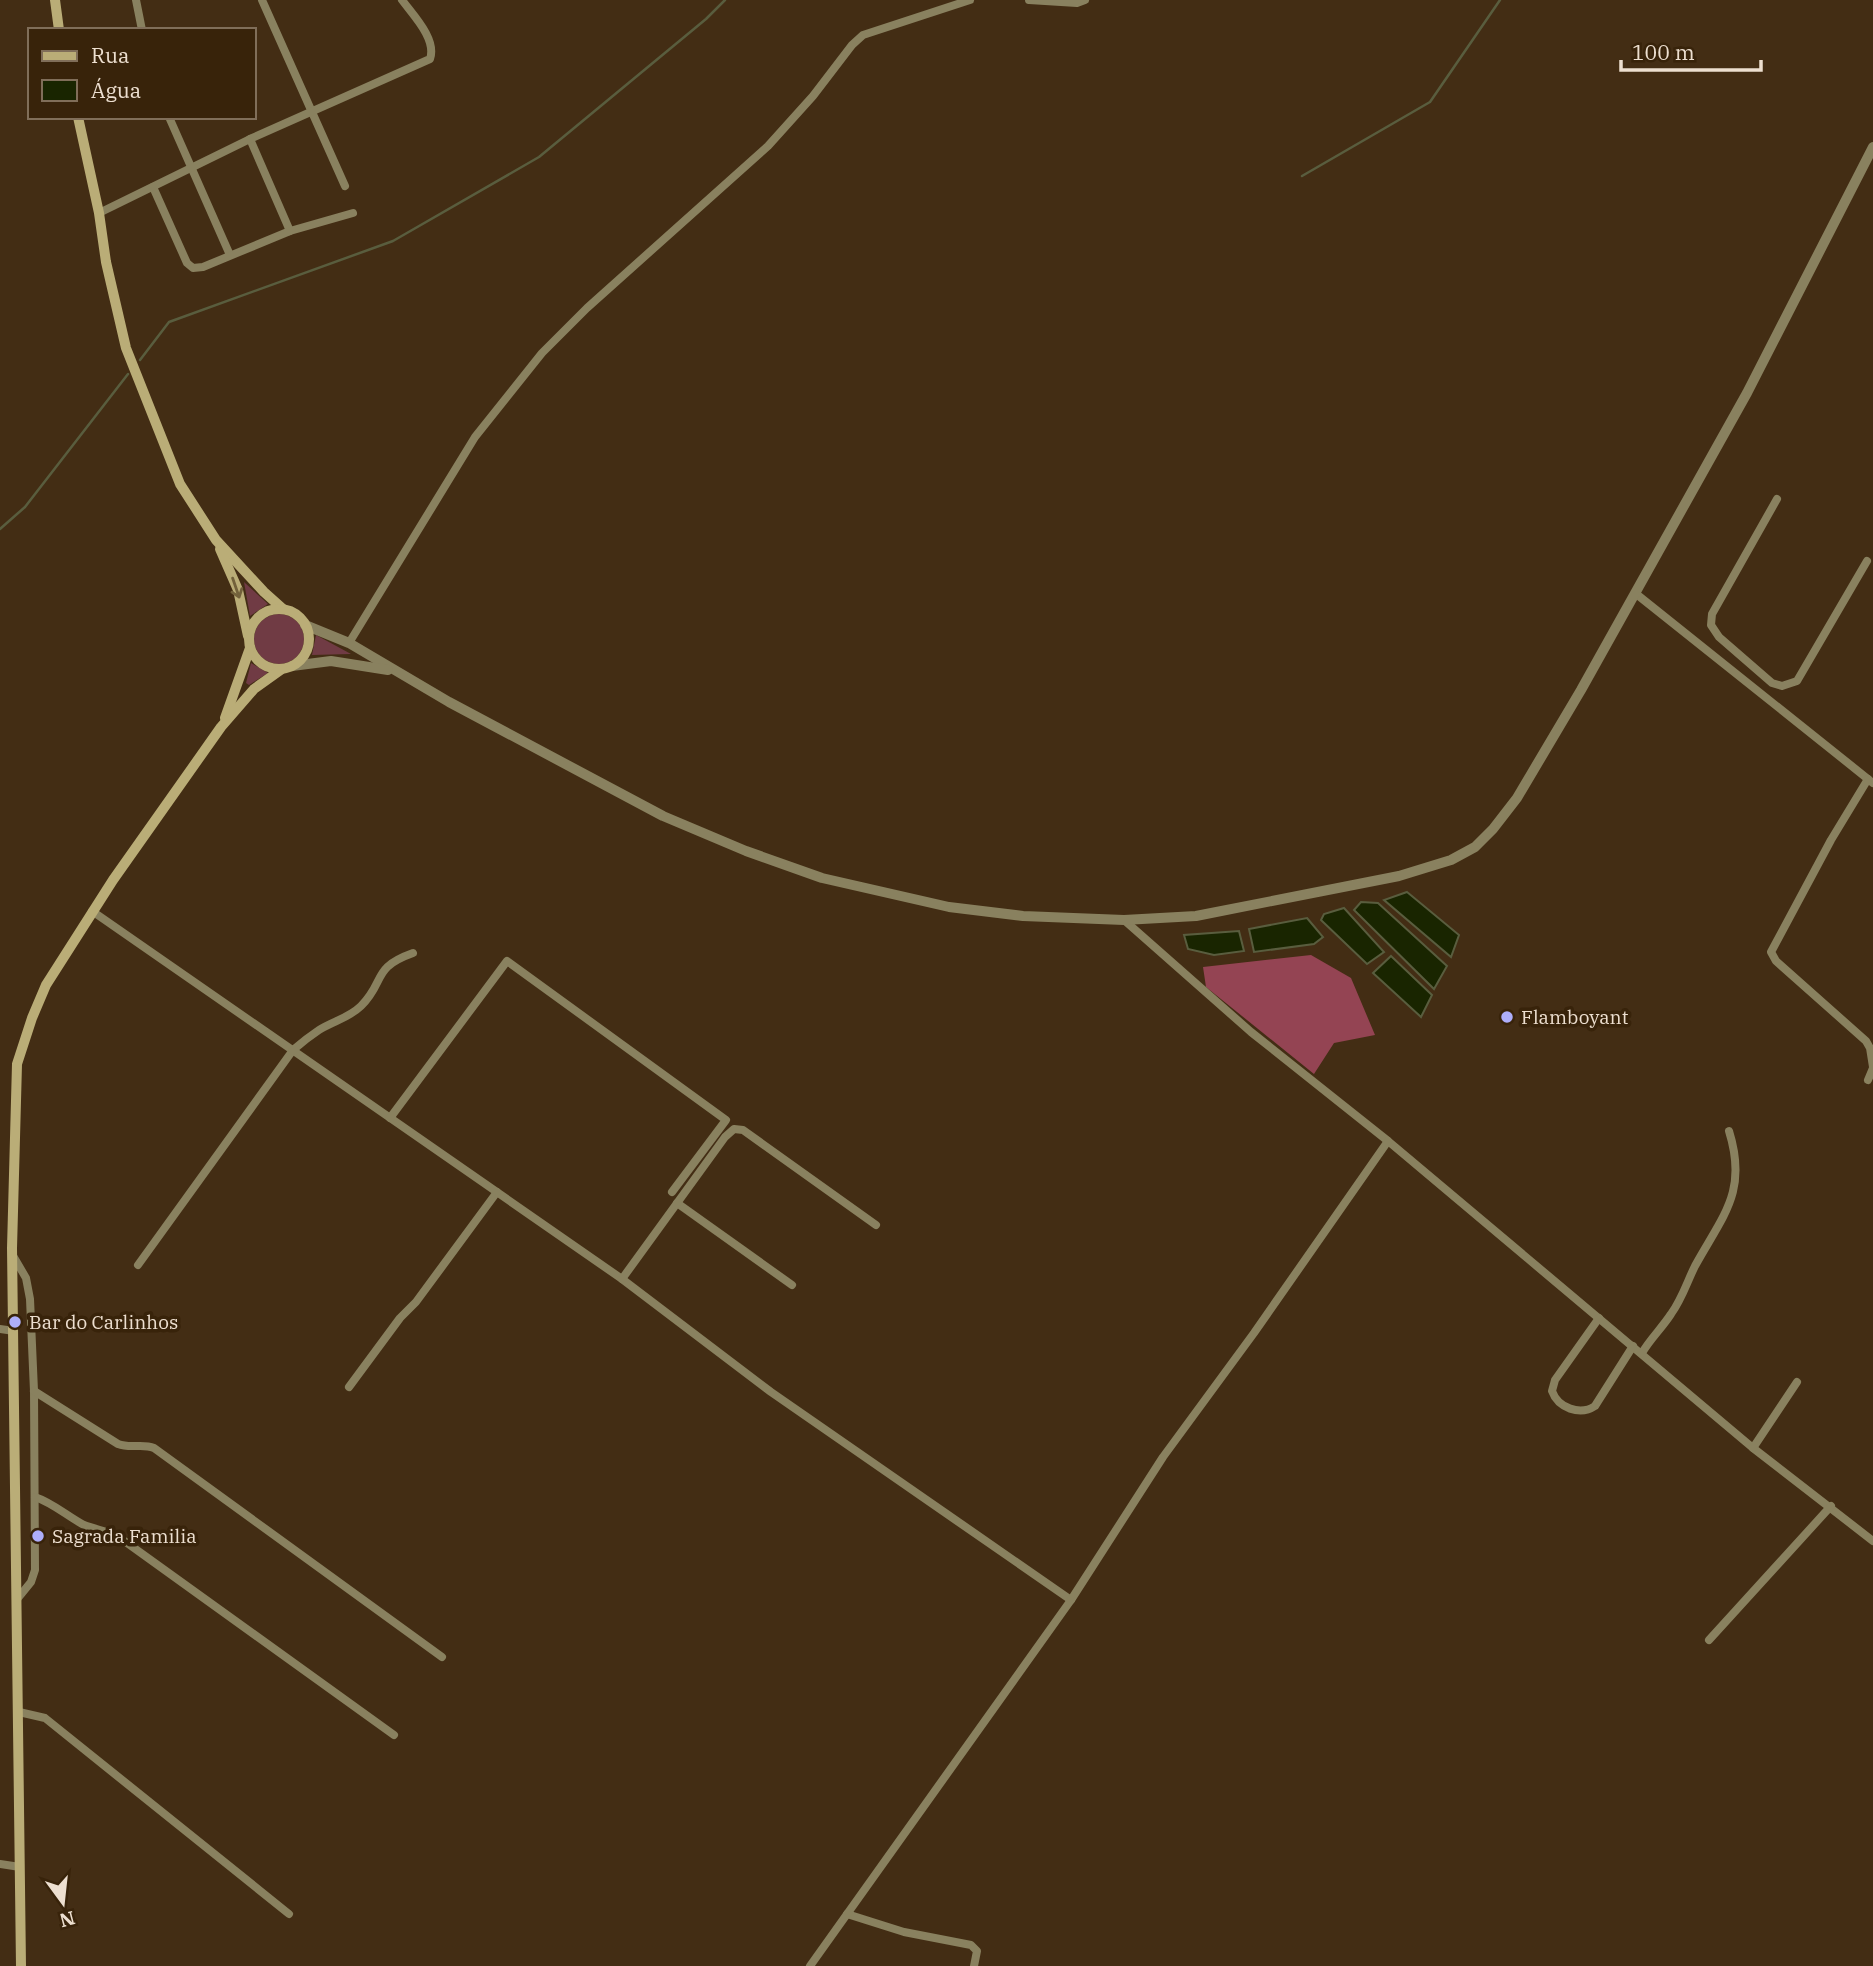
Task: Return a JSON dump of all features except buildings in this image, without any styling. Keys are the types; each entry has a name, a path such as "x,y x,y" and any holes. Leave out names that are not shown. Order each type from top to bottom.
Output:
{"main road":[{"path":"55,0 60,28"},
{"path":"78,119 126,348 180,484 216,540 238,590 249,643 255,657 272,668 287,667"},
{"path":"21,1966 12,1254 18,1064 32,1018 46,985 92,911 221,727 254,689 300,660 309,643 305,625 264,592 216,540"},
{"path":"221,727 256,620 264,613 283,609"}],"street":[{"path":"136,0 142,28"},
{"path":"262,0 345,186"},
{"path":"99,213 310,111 430,59 432,47 417,19 402,0"},
{"path":"345,663 353,655 349,643 475,437 556,337 768,146 863,34 970,0"},
{"path":"1029,0 1077,4 1085,0"},
{"path":"170,119 230,256"},
{"path":"250,139 290,230"},
{"path":"305,625 349,643 395,672 663,816 746,851 822,877 949,907 1023,916 1124,920 1196,916 1399,876 1465,853 1485,838 1517,798 1581,690 1747,393 1873,147"},
{"path":"153,187 187,263 193,268 203,267 290,230 353,213"},
{"path":"1777,499 1712,614 1711,625 1719,637 1772,683 1782,687 1797,681 1867,561"},
{"path":"1635,593 1871,781 1831,840 1771,952 1776,961 1866,1041 1871,1048 1873,1068 1868,1080"},
{"path":"287,667 331,661 395,672"},
{"path":"1737,676 1748,662"},
{"path":"92,911 622,1279 771,1392 1072,1600"},
{"path":"1124,920 1251,1032 1388,1142 1753,1448 1873,1541"},
{"path":"138,1265 293,1050 320,1029 348,1017 370,995 387,966 413,953"},
{"path":"390,1118 507,961 726,1121 672,1192"},
{"path":"622,1279 725,1137 734,1129 739,1128 876,1225"},
{"path":"1642,1353 1677,1306 1694,1269 1725,1216 1731,1200 1737,1166 1729,1131"},
{"path":"810,1966 1072,1600 1164,1457 1388,1142"},
{"path":"349,1387 400,1318 416,1303 497,1192"},
{"path":"677,1203 793,1286"},
{"path":"12,1254 26,1278 30,1299 34,1391 35,1570 31,1582 18,1598"},
{"path":"1599,1318 1555,1380 1552,1391 1556,1400 1578,1412 1595,1406 1633,1346"},
{"path":"0,1329 14,1331"},
{"path":"1753,1448 1797,1382"},
{"path":"34,1391 118,1444 154,1448 442,1657"},
{"path":"35,1497 87,1526 116,1535 394,1735"},
{"path":"1709,1640 1831,1506"},
{"path":"19,1712 45,1718 289,1914"},
{"path":"0,1864 20,1867"},
{"path":"847,1914 904,1932 971,1945 977,1951 974,1966"}],"shaded area":[{"path":"244,582 268,604 250,616"},
{"path":"279,614 296,622 304,639 296,656 279,664 262,656 254,639 262,622"},
{"path":"316,635 351,654 312,655"},
{"path":"251,663 268,673 249,685 246,683"},
{"path":"1311,955 1351,978 1375,1035 1334,1043 1314,1074 1206,987 1203,967"}],"water":[{"path":"1407,892 1459,935 1451,957 1384,900"},
{"path":"1361,902 1378,903 1447,966 1434,989 1354,910"},
{"path":"1344,908 1384,952 1367,964 1321,920 1324,914"},
{"path":"1307,918 1323,937 1314,944 1254,952 1249,929"},
{"path":"1239,931 1244,951 1214,955 1188,949 1184,935"},
{"path":"1391,956 1432,995 1421,1017 1373,973"}],"waterway":[{"path":"140,360 169,322 393,241 539,157 706,19 725,0"},
{"path":"1302,176 1430,102 1500,0"},
{"path":"0,529 25,507 128,374"}],"place":[{"name":"Flamboyant","path":"1507,1017"},
{"name":"Bar do Carlinhos","path":"15,1322"},
{"name":"Sagrada Familia","path":"38,1536"}]}
